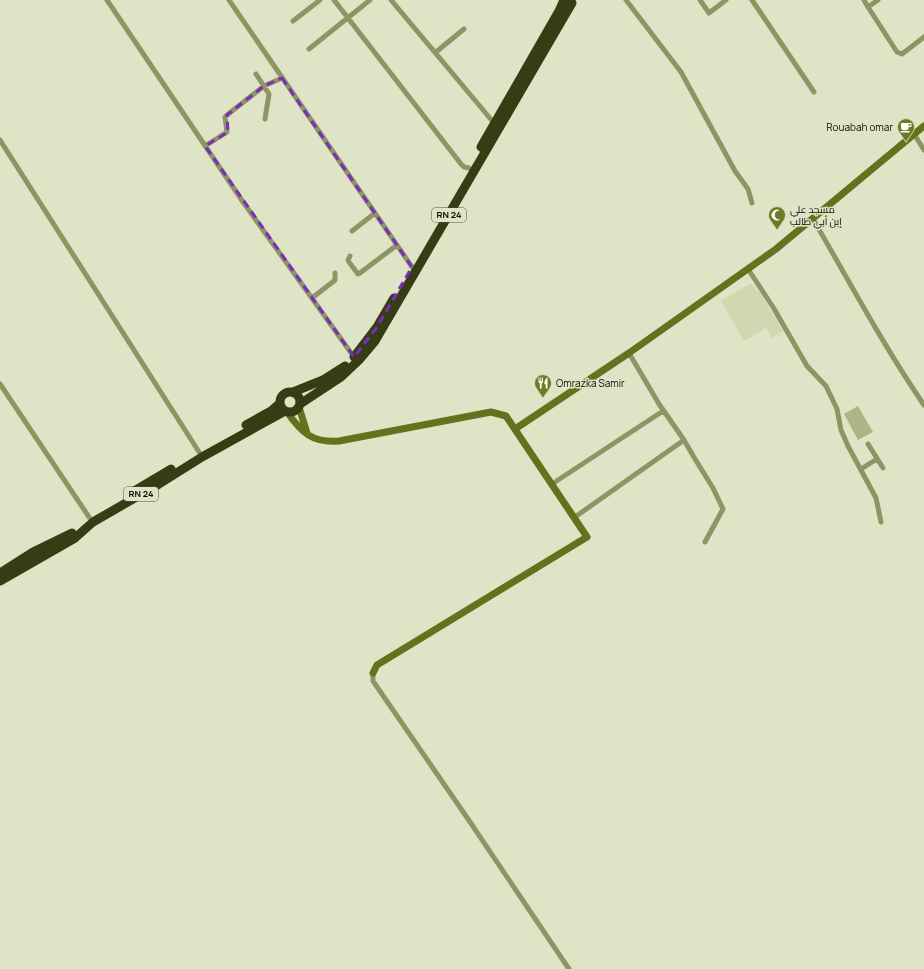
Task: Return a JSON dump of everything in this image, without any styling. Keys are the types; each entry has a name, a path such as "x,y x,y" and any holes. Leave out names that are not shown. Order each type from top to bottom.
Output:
{"highway":[{"name":"RN 24","path":"293,392 330,376 354,357 377,327 559,11 570,1"},
{"name":"RN 24","path":"299,406 341,377 359,360 375,341 570,1"},
{"path":"288,392 293,392 299,397 299,406 294,411 284,408 281,399 288,392"},
{"name":"RN 24","path":"0,573 33,552 71,534 89,517 271,410 284,408"},
{"name":"RN 24","path":"0,581 75,538 93,522 284,408"}],"main road":[{"path":"515,429 629,353 776,249 924,126"},
{"path":"299,406 307,433"},
{"path":"284,408 296,424 307,433 318,440 327,442 492,412 506,416 587,537 377,665 373,673"}],"street":[{"path":"107,0 243,202 354,357"},
{"path":"229,0 412,267"},
{"path":"293,21 320,0"},
{"path":"334,0 461,164 469,168"},
{"path":"310,49 370,0"},
{"path":"391,0 494,123"},
{"path":"626,0 681,72 735,171 748,189 752,203"},
{"path":"700,0 709,12 726,0"},
{"path":"752,0 814,92"},
{"path":"864,0 897,52 902,54 924,37"},
{"path":"868,7 878,0"},
{"path":"436,52 464,29"},
{"path":"256,74 269,94 265,119"},
{"path":"206,146 227,132 225,117 227,115 264,86 282,78"},
{"path":"914,134 924,150"},
{"path":"0,140 199,452"},
{"path":"352,231 375,213"},
{"path":"813,219 859,301 924,405"},
{"path":"350,256 348,260 358,274 397,245"},
{"path":"748,269 773,307 807,366 826,386 837,409 841,430 848,446 876,498 881,522"},
{"path":"312,298 335,280 335,273"},
{"path":"629,353 663,411 684,440 713,488 723,509 705,542"},
{"path":"0,384 89,517"},
{"path":"552,484 663,411"},
{"path":"575,517 684,440"},
{"path":"868,444 883,468"},
{"path":"861,469 877,459"},
{"path":"373,673 373,681 569,969"}],"highlighted area":[{"path":"282,78 412,267 377,327 354,357 205,146 228,132 227,115 264,86"}],"shaded area":[{"path":"751,283 757,292 759,291 783,331 772,338 766,328 744,341 721,301"},
{"path":"858,406 873,432 858,440 844,414"}],"place":[{"name":"Rouabah omar","path":"906,142"},
{"name":"مسجد علي إبن أبي طالب","path":"777,230"},
{"name":"Omrazka Samir","path":"543,398"}]}
